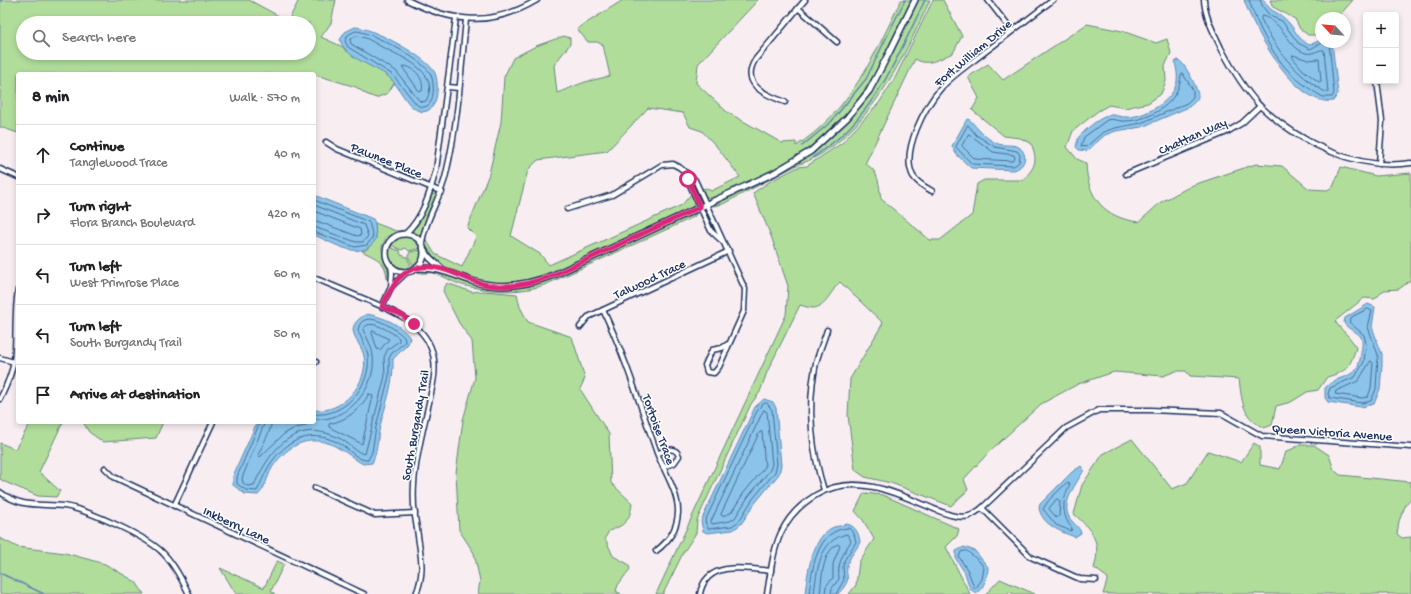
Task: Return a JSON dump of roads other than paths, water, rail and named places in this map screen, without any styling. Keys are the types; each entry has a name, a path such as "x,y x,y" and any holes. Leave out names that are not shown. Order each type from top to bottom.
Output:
{"street":[{"path":"407,0 438,14 466,19 485,19 509,14 537,0"},
{"path":"785,102 766,94 755,86 752,79 751,68 755,60 805,0"},
{"path":"382,307 391,288 408,271 416,268 428,267 442,269 472,281 489,285 514,285 533,282 556,274 786,167 811,151 837,128 859,104 874,82 915,0"},
{"path":"988,0 1012,31"},
{"name":"Fort William Drive","path":"932,192 919,183 913,175 909,152 928,106 943,86 1053,0"},
{"path":"1204,0 1208,20 1232,68 1260,106 1300,136 1322,148 1347,158 1378,164 1394,165 1411,163"},
{"path":"798,8 837,42"},
{"path":"405,234 417,221 432,188 442,138 456,18"},
{"path":"442,269 430,258 424,250 422,243 424,232 442,192 449,162 466,19"},
{"path":"1377,84 1382,121 1378,164"},
{"path":"448,87 459,88"},
{"name":"Chattan Way","path":"1126,174 1227,132 1242,123 1260,106"},
{"name":"Pawnee Place","path":"326,142 337,149 442,192"},
{"path":"567,209 612,195 662,165 676,165 696,180 722,241 729,251 743,282 746,296 744,311 717,371 712,374 707,372 705,365 712,350 722,348 728,344"},
{"path":"0,169 16,176"},
{"path":"687,173 690,185 711,231 722,241"},
{"path":"391,288 391,265 386,255 388,245 393,238 405,234 412,235 422,243"},
{"path":"416,268 421,262 424,250"},
{"name":"Talwood Trace","path":"580,327 588,317 729,251"},
{"path":"391,265 399,270 408,271"},
{"name":"South Burgandy Trail","path":"316,279 404,317 420,330 430,347 434,364 434,383 415,467 415,513 423,570 416,594"},
{"path":"0,399 10,377 14,362 16,307"},
{"name":"Tortoise Trace","path":"603,310 617,339 658,454 676,499 678,512 675,527 667,543 656,551"},
{"path":"824,490 817,468 812,409 815,368 827,330"},
{"path":"0,358 14,362"},
{"name":"Queen Victoria Avenue","path":"767,594 774,550 781,531 792,515 804,502 824,490 846,484 872,486 950,515 968,516 982,508 1066,428 1099,410 1150,410 1221,413 1262,436 1411,447"},
{"path":"174,506 212,424"},
{"path":"658,454 669,449 674,449 677,452 678,456 674,463 663,467"},
{"name":"Inkberry Lane","path":"105,468 114,477 364,594"},
{"path":"315,488 375,515 415,513"},
{"path":"0,492 24,504 64,506 79,510 149,542 169,559 189,594"},
{"path":"982,508 1031,557 1080,579 1096,580"},
{"path":"700,594 701,588 714,572 735,566 771,571"}],"water":[{"path":"1244,0 1264,0 1273,11 1288,21 1301,39 1309,45 1315,42 1315,48 1333,48 1338,94 1333,101 1319,100 1305,92 1291,80 1267,47 1249,13"},
{"path":"355,27 363,28 385,37 411,51 430,66 437,78 437,92 436,99 429,110 417,110 409,103 390,78 359,60 347,51 340,40 345,32"},
{"path":"1178,60 1184,65 1194,82 1198,93 1197,100 1189,107 1142,127 1116,131 1105,135 1087,151 1079,150 1076,147 1078,138 1081,135 1099,120 1109,115 1133,117 1141,115 1157,107 1175,88 1177,71 1175,62"},
{"path":"967,119 970,120 992,141 1002,145 1020,148 1023,151 1025,158 1023,164 1014,170 971,168 956,154 952,146"},
{"path":"316,196 373,219 375,223 376,239 370,246 363,250 356,250 339,246 316,236"},
{"path":"1368,304 1375,307 1372,327 1382,354 1380,389 1374,404 1361,407 1328,402 1325,398 1325,388 1330,383 1352,373 1356,369 1359,362 1362,339 1344,323 1345,318"},
{"path":"367,314 391,322 402,329 410,338 408,344 393,359 391,385 372,463 363,464 330,444 320,441 302,443 293,447 278,459 258,495 245,494 233,485 233,476 256,424 316,424 316,410 324,410 343,402 358,386 364,366 364,356 356,339 353,327 362,317"},
{"path":"764,399 773,402 776,408 781,465 779,474 756,502 741,524 733,530 707,533 703,531 701,521 755,407"},
{"path":"1081,466 1084,470 1068,499 1067,505 1069,517 1079,528 1081,533 1075,537 1058,530 1048,523 1041,514 1039,508 1040,504 1072,472"},
{"path":"846,524 852,526 856,530 860,542 848,562 846,584 838,594 805,594 809,567 820,538 834,527"},
{"path":"964,547 975,551 988,567 984,585 976,593 970,589 965,573 956,559 956,551"}],"waterway":[{"path":"802,146 831,122 866,79 905,0"},
{"path":"812,158 844,133 861,115 872,100 892,68 925,0"},
{"path":"0,573 44,594"}]}
